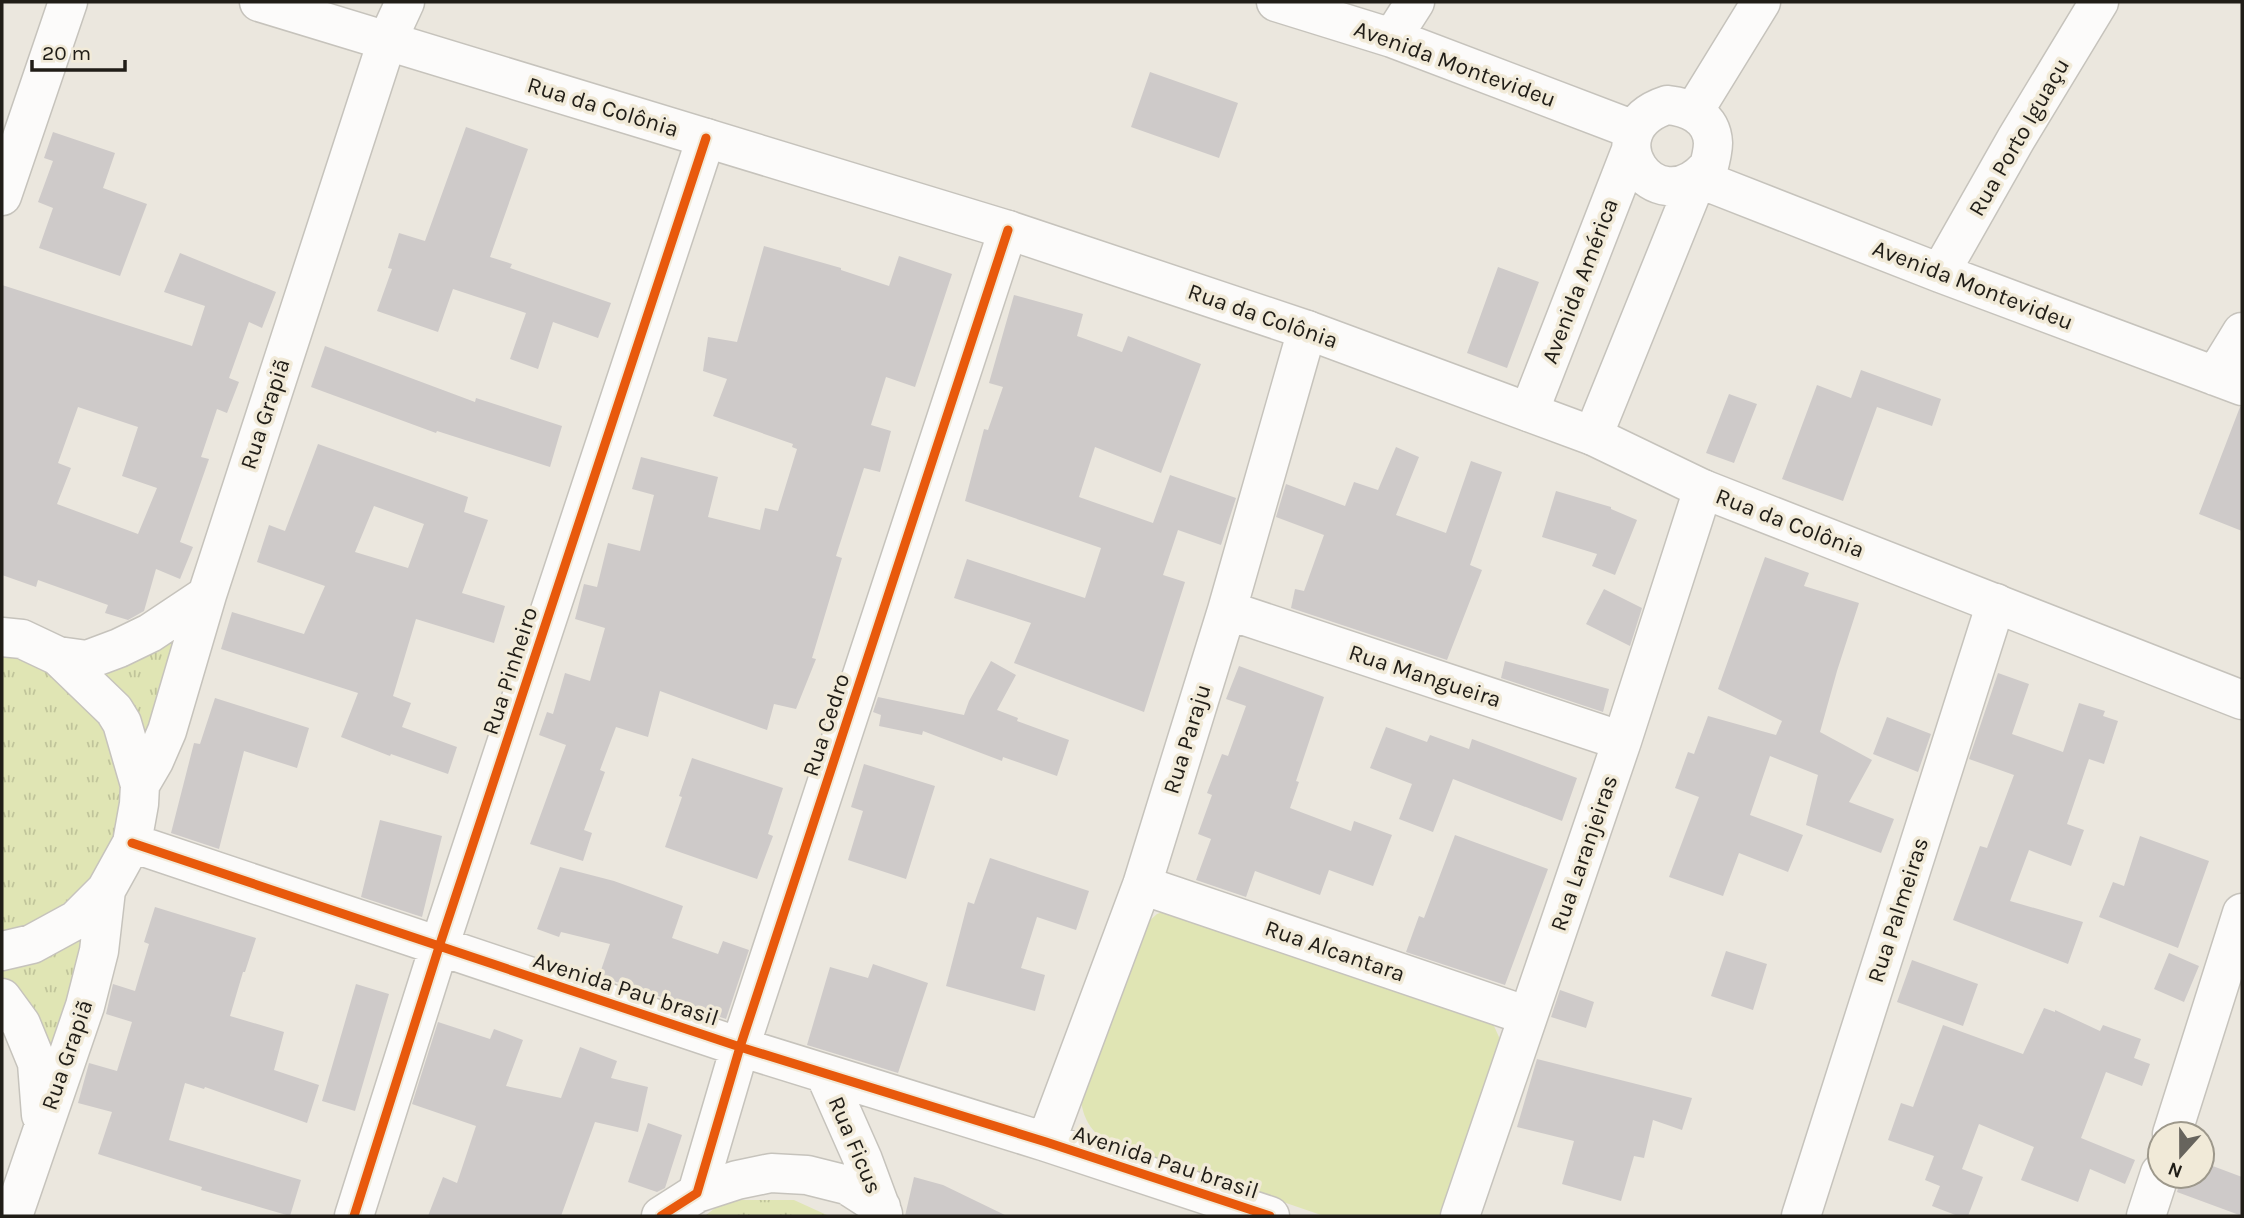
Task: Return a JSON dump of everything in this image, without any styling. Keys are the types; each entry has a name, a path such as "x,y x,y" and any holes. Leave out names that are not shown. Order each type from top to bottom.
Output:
{"street":[{"path":"2,195 68,2"},
{"name":"Rua da Colônia","path":"259,2 1008,230 1307,330 1593,436 1703,489 2242,700"},
{"name":"Rua Grapiã","path":"140,785 167,731 207,595 387,41 405,2"},
{"name":"Avenida Montevideu","path":"1276,2 1392,38 1632,140"},
{"path":"1392,38 1415,2"},
{"path":"1694,111 1761,2"},
{"name":"Rua Porto Iguaçu","path":"1940,273 2016,139 2099,2"},
{"path":"1593,436 1701,180 1713,144 1704,120 1694,111 1681,106 1667,105 1642,118 1632,140 1635,164 1644,176 1656,184 1670,187 1701,180"},
{"name":"Rua Pinheiro","path":"354,1216 439,947 706,138"},
{"name":"Avenida América","path":"1529,412 1632,140"},
{"name":"Avenida Montevideu","path":"1701,180 2229,381"},
{"name":"Rua Cedro","path":"697,1193 740,1047 1008,230"},
{"name":"Rua Paraju","path":"1046,1142 1142,885 1227,610 1307,330"},
{"path":"2229,381 2242,332"},
{"name":"Rua Laranjeiras","path":"1460,1216 1622,741 1703,489"},
{"path":"9,634 58,656 87,660 150,633 207,595"},
{"name":"Rua Palmeiras","path":"1801,1216 1996,603"},
{"name":"Rua Mangueira","path":"1227,610 1622,741"},
{"path":"2,951 32,944 76,920 106,890 132,843 140,785 122,723 114,710 58,656"},
{"name":"Avenida Pau brasil","path":"132,843 740,1047 1046,1142 1270,1216"},
{"name":"Rua Alcantara","path":"1142,885 1528,1016"},
{"name":"Rua Grapiã","path":"13,1216 85,1006 99,951 106,890"},
{"path":"2176,1120 2242,913"},
{"path":"2,998 21,1024 37,1063 42,1131"},
{"name":"Rua Ficus","path":"825,1074 863,1160 882,1212"},
{"path":"661,1216 697,1193 737,1180 771,1173 807,1175 847,1185 882,1212"},
{"path":"2146,1216 2154,1190"}],"green space":[{"path":"196,619 54,1067 23,1054 2,1031 2,620 61,649"},
{"path":"1168,910 1486,1020 1494,1026 1503,1046 1448,1216 1324,1216 1107,1142 1097,1134 1086,1119 1081,1101 1148,922 1157,914"},
{"path":"725,1200 794,1200 829,1216 705,1216"}],"building":[{"path":"1150,72 1238,103 1219,158 1131,127"},
{"path":"466,127 528,149 490,257 512,264 510,268 611,303 598,338 553,322 538,369 510,359 526,313 453,289 438,332 377,311 392,269 388,268 399,233 425,241"},
{"path":"53,132 115,153 103,188 147,204 120,276 39,248 53,208 38,202 53,161 44,158"},
{"path":"764,246 841,268 889,286 899,256 952,274 915,387 886,377 871,425 891,431 880,472 864,468 836,556 842,558 812,658 816,659 796,709 774,704 767,730 660,691 648,737 616,727 600,770 605,772 584,830 592,833 583,861 530,844 566,745 539,735 547,712 553,714 565,673 590,681 605,628 575,619 584,584 597,587 608,543 640,551 654,495 632,489 641,457 718,477 708,517 760,530 765,508 778,511 797,449 792,447 793,444 713,416 727,379 703,371 708,337 737,342"},
{"path":"180,253 276,292 262,328 249,322 229,378 239,382 227,413 217,409 201,457 209,459 180,542 193,547 180,579 156,569 144,611 128,620 105,613 108,605 38,580 36,587 2,575 2,285 192,346 205,306 164,292","holes":["78,407 138,427 122,476 157,488 138,534 57,504 71,468 58,463"]},
{"path":"1498,267 1539,282 1507,368 1467,353"},
{"path":"1014,295 1083,314 1077,336 1122,352 1128,336 1201,364 1161,473 1095,447 1079,497 1153,523 1170,475 1236,498 1221,545 1178,530 1163,575 1185,582 1144,712 1014,663 1031,623 954,598 967,559 1085,598 1101,548 965,501 984,429 988,430 1003,387 989,383"},
{"path":"325,346 475,402 476,398 562,426 550,467 437,431 436,433 311,387"},
{"path":"1861,370 1941,399 1932,426 1877,407 1843,501 1782,479 1817,385 1851,398"},
{"path":"1729,394 1757,404 1734,463 1706,453"},
{"path":"2242,407 2242,531 2199,514"},
{"path":"318,444 468,497 464,512 488,520 462,593 505,606 494,643 416,619 393,696 411,703 402,727 457,747 448,774 341,737 358,693 221,649 232,612 304,634 325,586 257,562 269,525 285,531","holes":["374,506 424,524 408,568 355,552"]},
{"path":"1396,447 1419,457 1396,515 1446,533 1471,461 1502,472 1470,565 1482,570 1447,660 1291,608 1295,589 1304,591 1324,535 1276,517 1286,484 1345,506 1354,482 1378,490"},
{"path":"1556,491 1611,507 1637,520 1615,575 1592,566 1597,554 1542,537"},
{"path":"1765,557 1809,573 1804,586 1859,603 1820,732 1872,760 1849,802 1894,819 1881,853 1806,825 1818,775 1770,756 1750,815 1803,835 1788,872 1739,853 1723,896 1669,877 1699,797 1675,788 1688,752 1694,754 1708,716 1776,735 1782,721 1718,689"},
{"path":"1604,589 1642,608 1630,646 1586,624"},
{"path":"991,661 1016,675 997,710 1018,718 1017,721 1069,740 1057,776 1003,757 1002,761 923,731 922,735 879,726 881,715 873,712 878,697 964,715"},
{"path":"1505,661 1609,689 1603,712 1501,678"},
{"path":"1239,666 1324,697 1296,781 1299,782 1290,808 1351,831 1354,821 1392,835 1373,886 1329,870 1320,895 1255,871 1246,897 1196,880 1211,839 1198,834 1212,795 1207,793 1222,754 1228,756 1246,706 1226,699"},
{"path":"1998,673 2029,684 2012,734 2063,752 2079,703 2105,711 2103,716 2118,721 2104,764 2089,759 2067,824 2084,830 2071,866 2029,850 2010,901 2083,922 2068,964 1953,920 1980,846 1987,848 2014,775 1969,759"},
{"path":"215,698 309,728 297,768 244,751 219,849 171,833 194,743 200,744"},
{"path":"1887,717 1931,734 1918,772 1873,754"},
{"path":"1386,727 1427,742 1430,735 1469,749 1472,739 1577,778 1562,821 1453,779 1433,832 1399,819 1412,784 1370,768"},
{"path":"692,758 783,788 768,834 773,836 757,879 665,847"},
{"path":"864,764 935,786 906,879 848,860 863,811 851,807"},
{"path":"380,820 442,836 422,917 361,897"},
{"path":"1455,835 1548,869 1505,985 1406,952 1419,916 1424,918"},
{"path":"2140,836 2209,861 2178,948 2099,917 2113,882 2124,886"},
{"path":"990,858 1089,891 1076,930 1037,917 1021,968 1045,975 1035,1011 946,986 968,902 974,904"},
{"path":"560,867 614,881 683,906 672,938 718,954 723,941 749,950 726,1019 599,976 610,944 561,932 559,937 537,929"},
{"path":"155,907 256,938 230,1016 284,1032 274,1070 319,1085 307,1123 205,1087 204,1089 185,1083 169,1140 301,1180 290,1216 201,1190 202,1187 98,1154 112,1112 78,1103 89,1063 117,1071 132,1022 106,1014 113,984 135,991 149,944 144,942"},
{"path":"1726,951 1767,964 1753,1010 1711,996"},
{"path":"2169,953 2199,966 2184,1002 2154,989"},
{"path":"1912,960 1978,984 1963,1026 1897,1002"},
{"path":"873,964 928,983 898,1073 807,1045 830,967 868,978"},
{"path":"356,984 389,994 355,1111 322,1101"},
{"path":"1560,990 1594,1002 1586,1028 1551,1017"},
{"path":"2044,1008 2055,1010 2100,1031 2103,1025 2141,1039 2134,1058 2150,1064 2142,1086 2106,1072 2081,1138 2135,1160 2125,1184 2090,1169 2078,1202 2021,1180 2034,1147 1979,1124 1962,1169 1983,1177 1968,1216 1958,1216 1932,1206 1940,1186 1925,1180 1934,1156 1888,1140 1901,1103 1913,1107 1943,1025 2023,1054"},
{"path":"438,1022 490,1039 494,1029 523,1040 506,1086 561,1098 580,1047 617,1061 611,1078 648,1087 638,1132 595,1122 561,1216 428,1216 443,1177 457,1183 476,1126 412,1104"},
{"path":"1537,1059 1692,1098 1682,1130 1653,1120 1644,1158 1634,1156 1621,1201 1562,1184 1574,1141 1517,1127"},
{"path":"648,1123 682,1135 665,1188 657,1192 628,1182"},
{"path":"2216,1167 2242,1177 2242,1216 2177,1192 2216,1190"},
{"path":"914,1177 943,1185 1007,1216 905,1216"}],"cycle path":[{"path":"354,1216 439,947 706,138"},
{"path":"661,1216 697,1193 740,1047 1008,230"},
{"path":"132,843 740,1047 1046,1142 1270,1216"}]}
